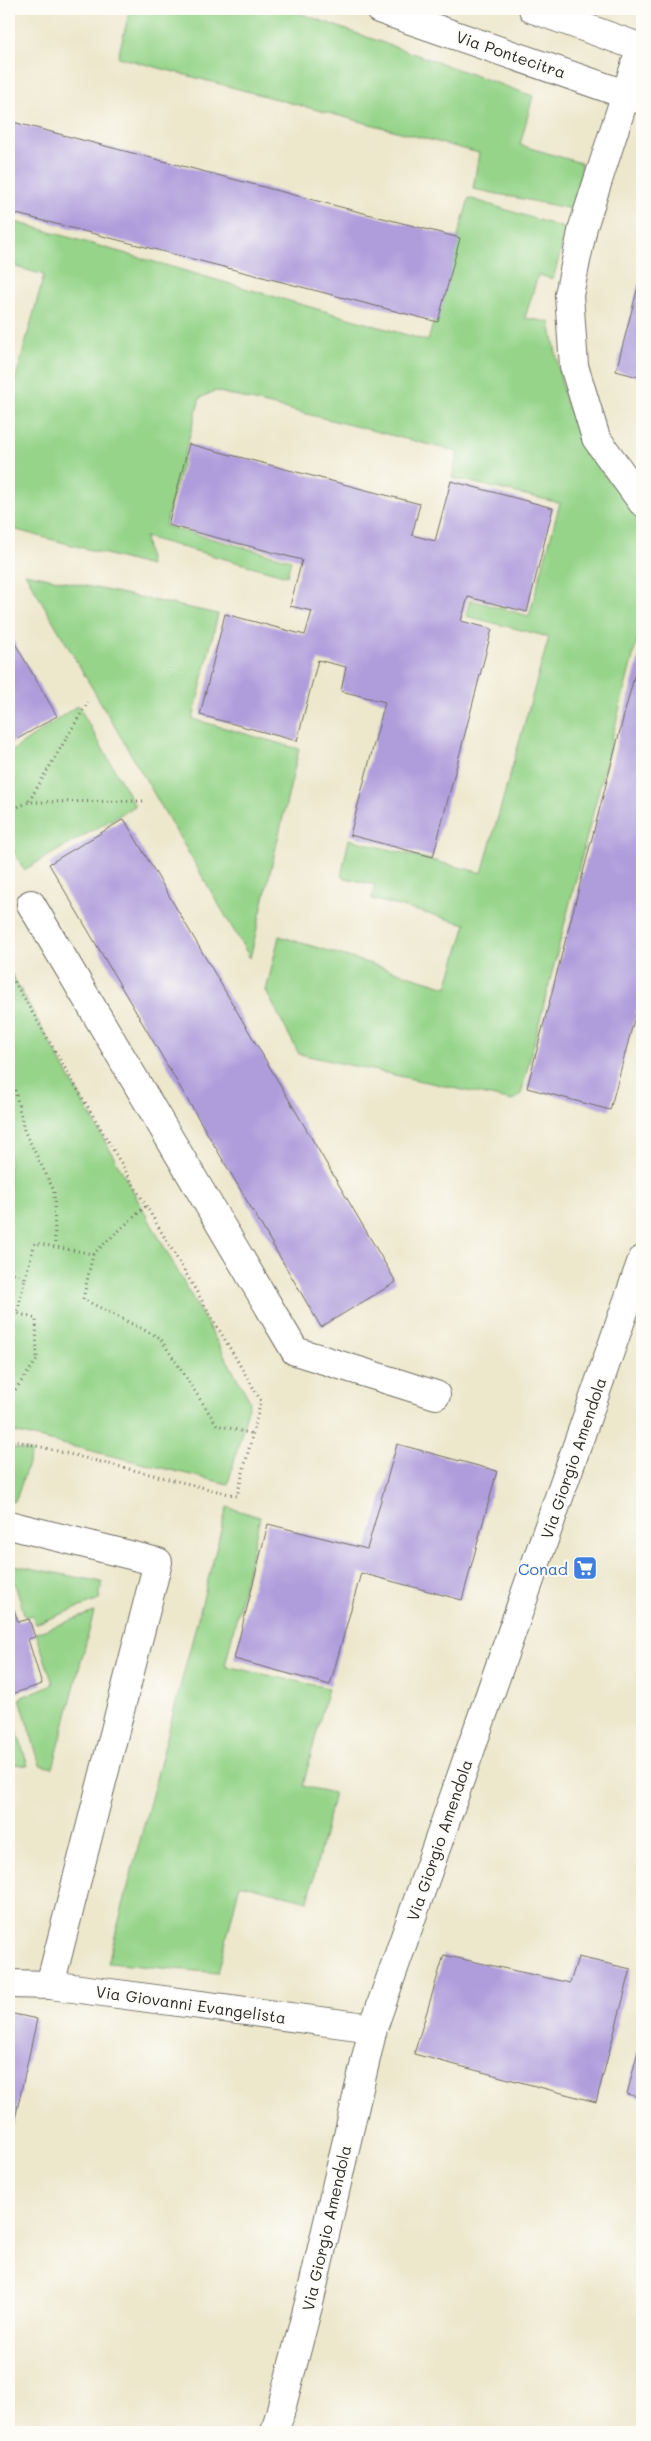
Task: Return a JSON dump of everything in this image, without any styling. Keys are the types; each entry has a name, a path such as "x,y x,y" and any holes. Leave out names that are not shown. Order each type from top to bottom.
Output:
{"street":[{"name":"Via Pontecitra","path":"379,9 634,97"},
{"path":"533,9 642,47 634,97 583,227 569,295 574,366 596,438 642,502"},
{"path":"31,904 295,1351 436,1395"},
{"name":"Via Giorgio Amendola","path":"275,2432 310,2299 373,2028 642,1260"},
{"path":"9,1525 158,1562 50,1985"},
{"name":"Via Giovanni Evangelista","path":"9,1984 50,1985 373,2028"}],"path":[{"path":"29,802 88,702"},
{"path":"9,811 29,802 146,801"},
{"path":"9,973 261,1401 237,1496 9,1439"},
{"path":"9,1082 15,1090 24,1130 54,1191 55,1246"},
{"path":"146,1206 92,1254 83,1299 160,1338 217,1425 253,1434"},
{"path":"9,1398 37,1360 36,1319 17,1313 35,1243 92,1254"},
{"path":"9,1271 25,1278"}],"green space":[{"path":"130,9 288,9 533,96 520,145 581,163 582,169 572,209 473,189 479,153 118,57"},
{"path":"469,198 567,229 553,279 538,275 525,318 550,322 565,401 593,460 642,522 642,533 640,536 642,538 642,621 521,1094 513,1101 299,1054 266,991 279,936 447,987 466,924 372,899 375,885 341,877 349,839 482,873 549,637 466,616 470,600 529,616 560,503 452,478 458,452 215,391 200,398 165,526 291,560 287,576 145,537 150,566 9,528 9,403 44,275 9,265 9,220 428,341"},
{"path":"25,573 218,614 193,719 299,749 250,958"},
{"path":"78,705 135,806 24,870 9,842 9,753"},
{"path":"9,969 250,1401 228,1484 9,1431"},
{"path":"9,1447 32,1452 16,1500 9,1503"},
{"path":"227,1507 260,1517 225,1666 328,1688 303,1786 334,1793 308,1901 240,1884 218,1973 108,1963"},
{"path":"9,1564 102,1582 99,1600 35,1624 32,1615 25,1617"},
{"path":"94,1612 53,1768 40,1765 20,1698 53,1684 36,1633"},
{"path":"12,1715 28,1766 9,1763 9,1716"}],"building":[{"path":"9,121 460,238 438,322 9,212"},
{"path":"642,271 642,378 616,371"},
{"path":"189,444 420,504 412,535 435,541 451,481 553,508 527,612 468,597 461,621 492,629 433,857 350,835 385,702 341,691 346,667 318,660 297,741 200,715 225,614 305,635 312,611 290,606 302,560 168,525"},
{"path":"9,633 57,716 9,744"},
{"path":"642,646 642,990 610,1110 527,1088"},
{"path":"124,819 396,1282 321,1327 49,864"},
{"path":"397,1444 497,1471 462,1600 361,1573 330,1685 234,1659 268,1524 367,1549"},
{"path":"9,1593 18,1622 29,1619 35,1637 28,1639 42,1684 9,1695"},
{"path":"444,1955 570,1983 578,1957 631,1969 596,2102 414,2054"},
{"path":"9,2013 37,2019 14,2124 9,2123"},
{"path":"642,2035 642,2098 627,2094"}],"place":[{"name":"Conad","path":"585,1568"}]}
